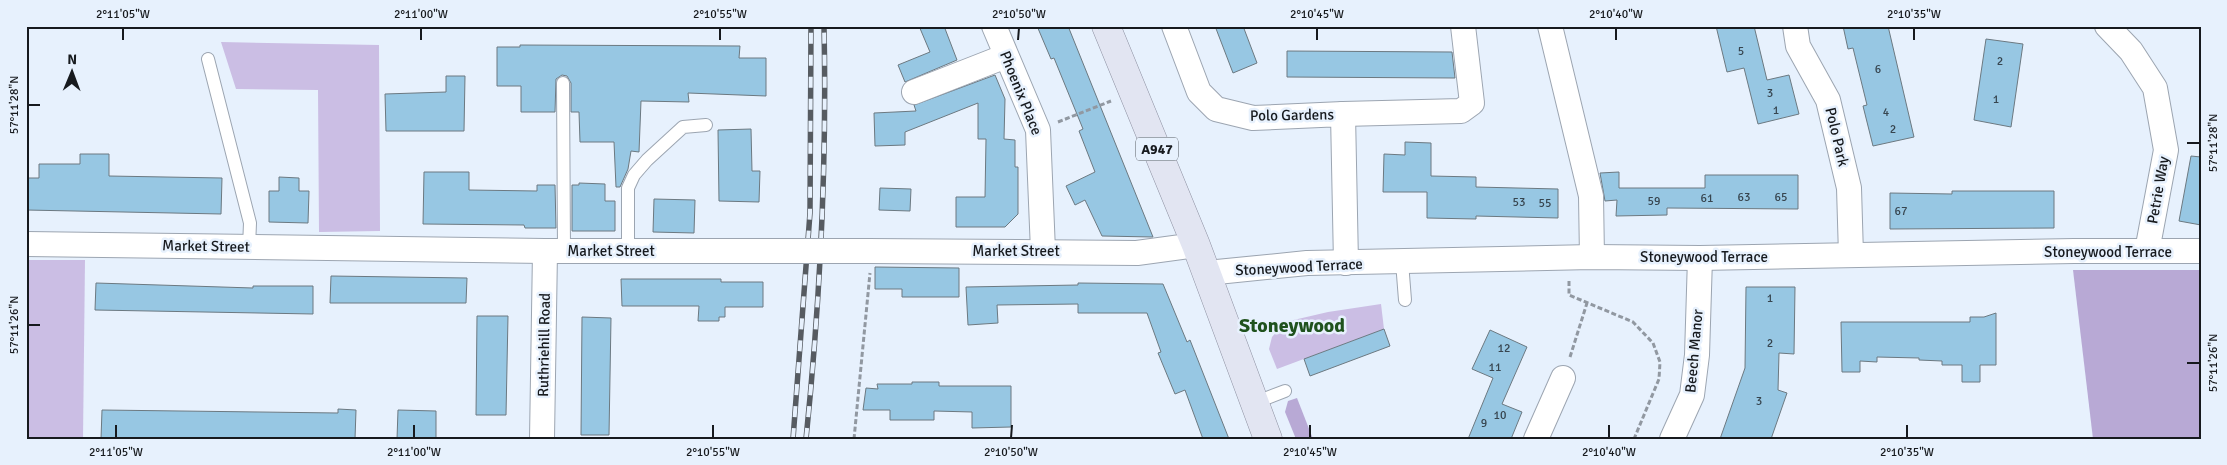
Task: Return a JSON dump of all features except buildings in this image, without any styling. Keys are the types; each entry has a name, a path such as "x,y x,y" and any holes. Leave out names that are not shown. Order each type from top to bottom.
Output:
{"main road":[{"name":"A947","path":"1106,26 1132,93 1196,244 1268,439"}],"street":[{"name":"Phoenix Place","path":"994,26 1026,97 1038,130 1043,251"},
{"name":"Polo Gardens","path":"1174,26 1199,92 1216,110 1253,118 1461,111 1468,108 1472,103 1463,26"},
{"path":"1550,26 1591,196 1581,258"},
{"name":"Polo Park","path":"1794,26 1798,46 1828,100 1850,196 1851,255"},
{"name":"Petrie Way","path":"2107,26 2131,51 2154,88 2166,150 2147,251"},
{"path":"914,92 1006,56"},
{"name":"Polo Gardens","path":"1343,114 1346,263"},
{"name":"Market Street","path":"26,244 554,251 870,250 1137,253 1196,244"},
{"name":"Ruthriehill Road","path":"542,439 554,251"},
{"name":"Stoneywood Terrace","path":"1207,273 1307,263 2201,251"},
{"name":"Beech Manor","path":"1672,439 1692,395 1697,355 1700,258"},
{"path":"1536,439 1562,378"}],"lane":[{"path":"208,59 250,223 249,247"},
{"path":"554,251 563,83"},
{"path":"628,251 628,188 634,175 647,160 683,128 706,125"},
{"path":"1402,262 1405,300"},
{"path":"1254,403 1285,391"}],"path":[{"path":"1038,130 1132,93"},
{"path":"854,439 870,250"},
{"path":"1581,258 1569,295 1633,322 1653,343 1660,362 1660,379 1634,439"},
{"path":"1562,378 1587,303"}],"shaded area":[{"path":"221,42 379,45 380,231 319,232 318,90 236,89"},
{"path":"26,260 85,260 83,439 26,439"},
{"path":"2073,270 2201,270 2201,439 2093,439"},
{"path":"1381,304 1384,329 1277,369 1269,349 1272,337 1285,322 1328,312"},
{"path":"1297,398 1313,439 1296,439 1285,412 1288,401"}],"railway":[{"path":"793,439 810,213 811,26"},
{"path":"806,439 819,285 825,78 824,26"}],"district":[{"name":"Stoneywood","path":"1292,325"}]}
